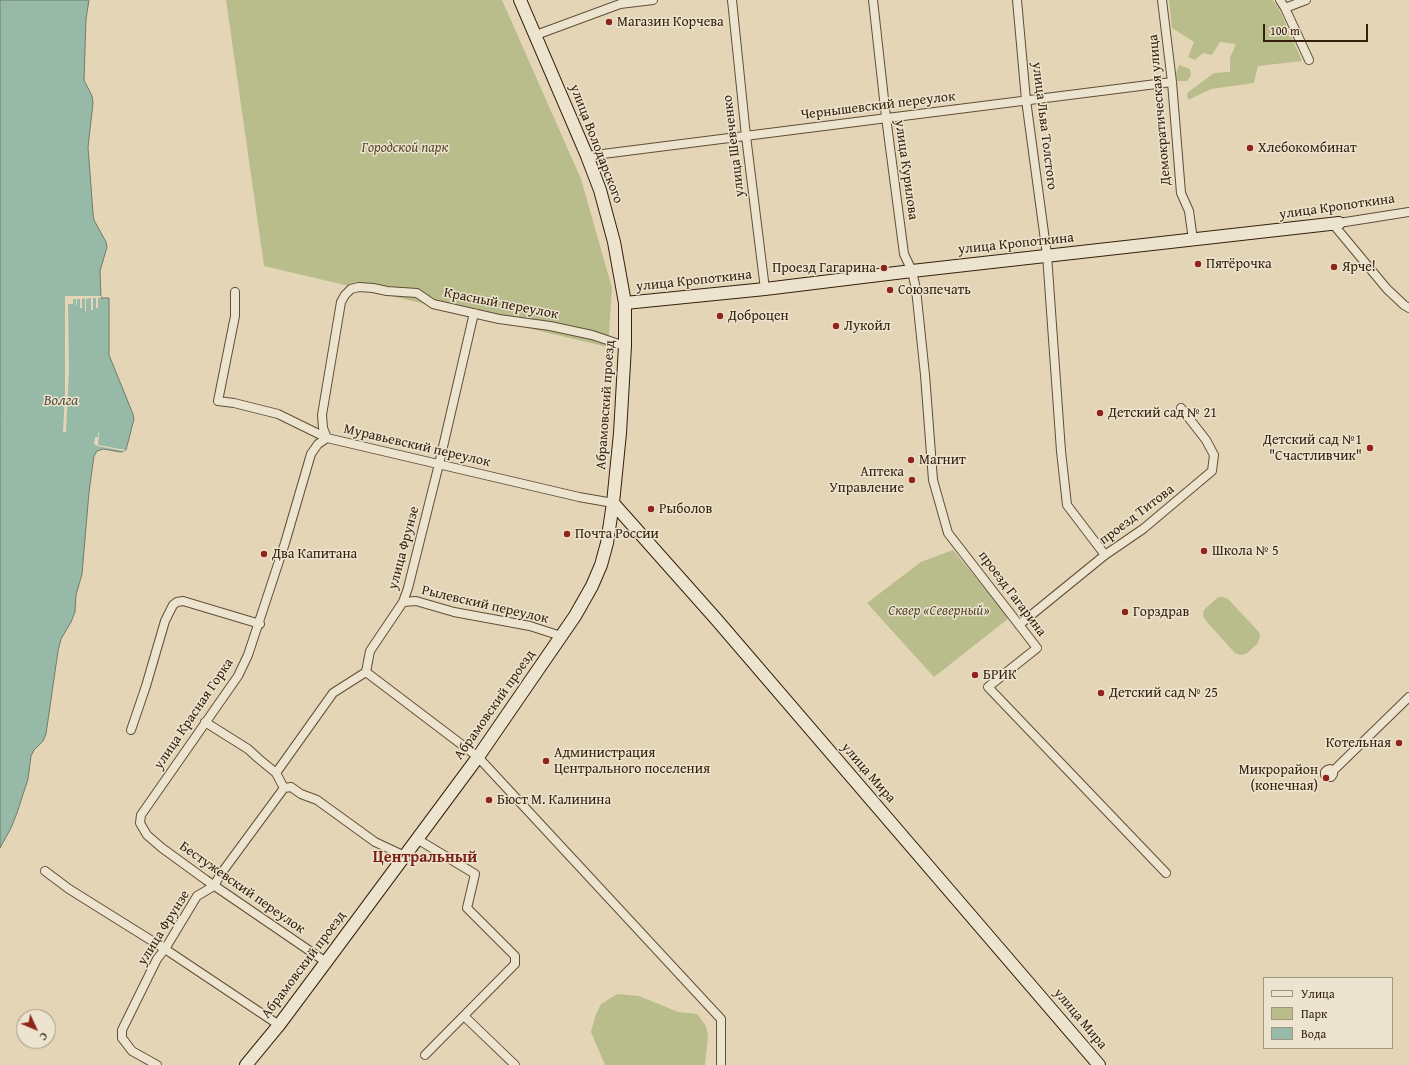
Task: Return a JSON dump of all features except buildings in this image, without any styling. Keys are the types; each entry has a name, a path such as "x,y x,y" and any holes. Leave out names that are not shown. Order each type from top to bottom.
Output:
{"street":[{"name":"улица Володарского","path":"520,0 587,156 600,190 614,242 625,303"},
{"path":"536,35 620,4 653,0"},
{"name":"улица Шевченко","path":"732,0 746,136 765,289"},
{"name":"улица Курилова","path":"873,0 886,117 904,254 912,271"},
{"name":"улица Льва Толстого","path":"1017,0 1026,100 1047,255 1061,451 1067,505 1105,555"},
{"name":"Демократическая улица","path":"1162,0 1172,82 1181,193 1189,211 1193,240"},
{"path":"1280,0 1309,60"},
{"path":"1285,8 1306,0"},
{"name":"Чернышевский переулок","path":"587,156 1172,82"},
{"name":"улица Кропоткина","path":"625,303 765,289 1047,255 1336,224 1409,212"},
{"path":"1336,224 1387,289 1404,306 1409,308"},
{"name":"проезд Гагарина","path":"912,271 916,289 925,375 933,480 948,533 1037,648 988,687 1166,873"},
{"name":"Красный переулок","path":"327,438 323,428 322,415 336,326 341,302 351,289 359,287 417,293 433,304 592,335 625,346"},
{"name":"Муравьевский переулок","path":"235,292 234,316 218,401 234,403 278,414 327,438 579,497 613,503"},
{"name":"Абрамовский проезд","path":"246,1065 279,1025 478,757 575,616 592,586 601,565 607,543 613,503 620,433 625,346 625,303"},
{"name":"улица Фрунзе","path":"366,672 370,651 403,602 408,588 439,464 474,313"},
{"name":"проезд Титова","path":"1019,624 1105,555 1143,529 1212,472 1214,455 1206,440 1181,408"},
{"name":"улица Красная Горка","path":"162,848 147,835 140,823 141,815 238,676 260,624 311,454 318,444 327,438"},
{"name":"улица Мира","path":"613,503 716,619 1087,1050 1098,1065"},
{"path":"131,730 146,686 165,621 173,605 177,602 183,601 260,624"},
{"name":"Рылевский переулок","path":"403,602 416,602 454,612 530,626 561,636"},
{"path":"276,773 333,693 366,672 478,757 721,1019 721,1065"},
{"path":"1333,771 1409,697"},
{"path":"205,722 248,749 276,773 284,788 291,787 301,794 317,800 375,842 405,856"},
{"name":"улица Фрунзе","path":"157,1065 132,1051 122,1038 122,1030 157,959 165,949 197,896 214,886 220,875 284,788"},
{"path":"417,839 475,874 467,908 515,956 515,964 425,1055"},
{"name":"Бестужевский переулок","path":"162,848 214,886 326,962"},
{"path":"45,872 69,889 165,949 279,1025"},
{"path":"464,1016 515,1065"}],"green space":[{"name":"Городской парк","path":"226,0 502,0 581,179 612,288 608,347 264,266"},
{"path":"1169,0 1273,0 1281,13 1302,61 1258,66 1254,83 1211,89 1188,100 1187,93 1214,73 1230,72 1230,58 1236,44 1220,42 1212,55 1203,53 1195,60 1188,57 1194,42 1172,28"},
{"path":"1179,65 1190,69 1191,75 1187,81 1177,81 1176,73"},
{"name":"Сквер «Северный»","path":"953,550 1009,618 934,677 867,603 921,562"},
{"path":"1218,597 1228,599 1259,632 1260,637 1258,643 1246,654 1240,655 1235,653 1203,616 1204,610"},
{"path":"617,994 639,996 678,1012 697,1014 706,1026 708,1036 705,1065 605,1065 591,1032 596,1014 601,1004"}],"water":[{"name":"Волга","path":"0,0 89,0 86,19 84,80 92,96 93,103 88,147 93,213 94,220 106,242 107,247 100,271 101,298 109,298 109,355 134,419 126,450 121,452 103,449 97,451 94,456 89,492 82,574 76,595 75,612 61,639 58,651 46,734 43,741 34,750 31,756 28,779 17,813 0,848"}],"pier":[{"path":"65,296 101,296 101,298 98,298 98,308 96,308 96,298 93,298 93,310 91,310 91,298 86,299 86,311 85,298 82,299 82,308 80,308 80,299 77,299 77,305 76,299 73,299 73,304 68,304 69,371 66,432 63,432 65,394"},
{"path":"98,432 99,433 98,445 126,450 124,451 97,446 94,444 95,437 98,437"}],"place":[{"name":"Магазин Корчева","path":"609,22"},
{"name":"Хлебокомбинат","path":"1250,148"},
{"name":"Пятёрочка","path":"1198,264"},
{"name":"Ярче!","path":"1334,267"},
{"name":"Проезд Гагарина","path":"884,268"},
{"name":"Союзпечать","path":"890,290"},
{"name":"Доброцен","path":"720,316"},
{"name":"Лукойл","path":"836,326"},
{"name":"Детский сад № 21","path":"1100,413"},
{"name":"Детский сад №1 \"Счастливчик\"","path":"1370,448"},
{"name":"Магнит","path":"911,460"},
{"name":"Аптека Управление","path":"912,480"},
{"name":"Рыболов","path":"651,509"},
{"name":"Почта России","path":"567,534"},
{"name":"Школа № 5","path":"1204,551"},
{"name":"Два Капитана","path":"264,554"},
{"name":"Горздрав","path":"1125,612"},
{"name":"БРИК","path":"975,675"},
{"name":"Детский сад № 25","path":"1101,693"},
{"name":"Котельная","path":"1399,743"},
{"name":"Администрация Центрального поселения","path":"546,761"},
{"name":"Микрорайон (конечная)","path":"1326,778"},
{"name":"Бюст М. Калинина","path":"489,800"}],"district":[{"name":"Центральный","path":"425,858"}]}
